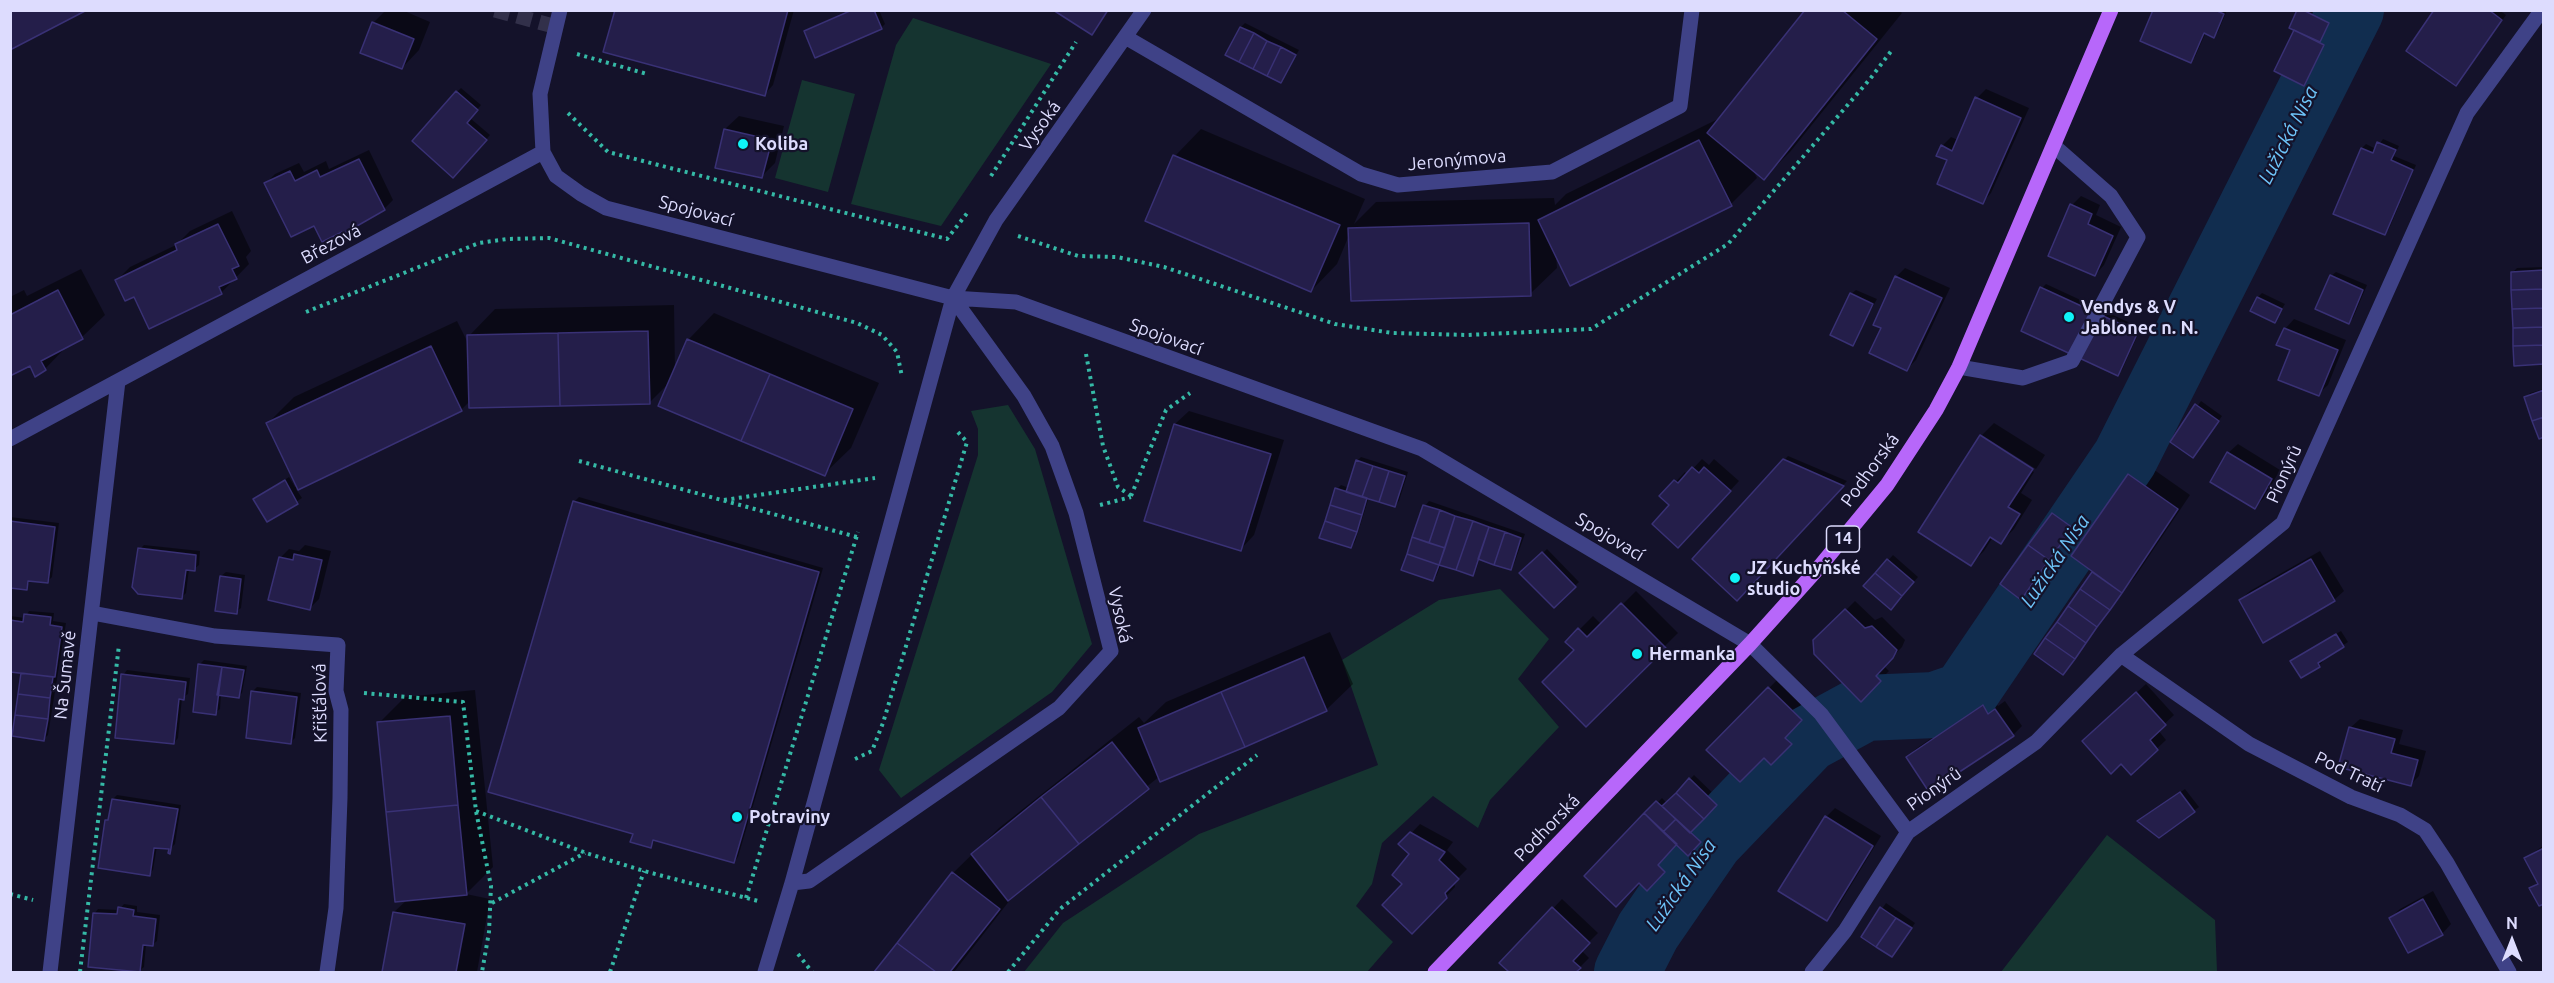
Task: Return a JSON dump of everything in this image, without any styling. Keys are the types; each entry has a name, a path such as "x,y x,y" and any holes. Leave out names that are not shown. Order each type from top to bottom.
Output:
{"main road":[{"name":"Podhorská","path":"1435,972 1750,644 1821,565 1887,485 1936,410 1959,368 2111,10"}],"street":[{"path":"543,152 540,94 560,10"},
{"name":"Vysoká","path":"765,972 792,883 953,298 996,220 1127,38 1144,10"},
{"name":"Jeronýmova","path":"1127,38 1361,174 1398,185 1552,172 1680,106 1692,10"},
{"name":"Pionýrů","path":"1812,972 1845,931 1908,832 2036,742 2121,655 2283,523 2467,113 2542,10"},
{"path":"1959,368 2023,378 2072,361 2138,237 2111,196 2054,146"},
{"name":"Spojovací","path":"543,152 556,176 606,208 953,298 1016,302 1422,449 1750,644"},
{"name":"Březová","path":"10,439 543,152"},
{"name":"Vysoká","path":"792,883 809,881 1059,708 1111,651 1076,513 1052,446 1024,396 953,298"},
{"name":"Na Šumavě","path":"50,972 118,381"},
{"name":"Křišťálová","path":"92,613 215,636 338,645 336,691 341,710 340,798 336,908 327,972"},
{"name":"Pionýrů","path":"1750,644 1821,714 1908,832"},
{"name":"Pod Tratí","path":"2121,655 2249,744 2351,797 2400,815 2425,830 2447,863 2509,972"}],"path":[{"path":"990,178 1076,42"},
{"path":"567,112 608,152 936,236 946,238 972,207 996,220 1022,239 1078,256 1117,257 1164,267 1335,324 1392,333 1468,335 1591,329 1728,244 1870,79 1892,50"},
{"path":"573,54 647,74"},
{"path":"302,314 479,243 507,238 549,238 857,323 882,335 897,352 902,374 900,384"},
{"path":"1081,327 1103,446 1118,487 1131,496 1166,410 1215,375"},
{"path":"851,761 872,751 883,723 967,442 955,429"},
{"path":"579,461 857,537 747,898"},
{"path":"872,486 878,467"},
{"path":"721,500 875,478"},
{"path":"80,972 120,643"},
{"path":"336,691 463,702 476,812 492,903 482,972"},
{"path":"1008,972 1060,909 1257,755"},
{"path":"476,812 586,853 644,871 785,908"},
{"path":"492,903 586,853"},
{"path":"610,972 644,871"},
{"path":"10,894 30,899"},
{"path":"791,945 812,972"}],"green space":[{"path":"913,18 1051,64 941,226 851,204 896,45"},
{"path":"802,80 855,94 828,192 775,178"},
{"path":"1008,405 1035,449 1092,644 1052,692 901,798 879,770 978,455 978,429 971,411"},
{"path":"1500,589 1549,639 1518,679 1559,727 1490,800 1478,828 1433,796 1382,843 1372,884 1356,906 1393,942 1367,972 1024,972 1063,923 1199,834 1378,765 1342,660 1439,600"},
{"path":"2107,835 2215,920 2217,972 2001,972"}],"building":[{"path":"10,10 87,10 10,50"},
{"path":"615,10 788,10 765,96 603,52"},
{"path":"852,10 874,10 882,29 815,58 804,31"},
{"path":"1053,10 1108,10 1092,35"},
{"path":"1805,10 1842,10 1877,39 1764,180 1707,133"},
{"path":"2153,10 2215,10 2224,14 2214,38 2204,33 2191,63 2140,41"},
{"path":"2297,10 2303,10 2329,23 2320,42 2289,28"},
{"path":"2434,10 2489,10 2502,20 2456,86 2406,51"},
{"path":"372,22 414,39 402,69 360,53"},
{"path":"1240,27 1254,33 1239,62 1225,55"},
{"path":"2294,30 2324,45 2304,86 2274,71"},
{"path":"1254,33 1267,41 1253,69 1239,62"},
{"path":"1267,41 1281,47 1267,76 1253,69"},
{"path":"1281,47 1296,55 1281,83 1267,76"},
{"path":"456,91 478,110 467,123 487,140 453,178 412,141"},
{"path":"1975,97 2021,118 1983,204 1937,184 1947,160 1936,156 1941,145 1952,151"},
{"path":"724,129 772,140 762,178 715,168"},
{"path":"1699,140 1732,206 1570,286 1538,220"},
{"path":"2377,142 2396,150 2391,160 2413,170 2385,235 2333,214 2361,148 2373,153"},
{"path":"1173,155 1340,225 1311,292 1145,221"},
{"path":"359,159 385,210 343,234 342,232 322,242 314,226 291,237 264,183 290,171 295,181 317,170 320,177"},
{"path":"2070,204 2092,214 2088,224 2113,236 2095,276 2048,256"},
{"path":"1529,223 1531,296 1351,301 1348,228"},
{"path":"218,224 239,266 232,269 237,279 219,287 222,294 149,329 134,297 125,301 115,280 177,250 175,244"},
{"path":"2544,270 2544,289 2511,290 2511,272"},
{"path":"2330,275 2363,290 2349,324 2315,309"},
{"path":"1895,276 1942,298 1907,371 1869,353 1881,328 1873,325"},
{"path":"2040,287 2138,332 2118,376 2021,331"},
{"path":"2544,289 2544,308 2512,309 2511,290"},
{"path":"58,290 83,339 41,361 46,370 35,377 30,366 10,376 10,315"},
{"path":"1850,293 1873,304 1853,346 1830,335"},
{"path":"2257,297 2282,309 2275,323 2250,311"},
{"path":"2544,308 2544,327 2513,328 2512,309"},
{"path":"2544,327 2544,345 2513,346 2513,328"},
{"path":"2284,328 2338,350 2319,396 2278,380 2290,350 2276,345"},
{"path":"648,331 650,404 560,406 558,333"},
{"path":"558,333 560,406 469,408 467,335"},
{"path":"687,339 770,374 741,441 658,406"},
{"path":"2544,345 2544,364 2514,366 2513,346"},
{"path":"431,346 462,411 298,490 266,423"},
{"path":"770,374 853,409 825,476 741,441"},
{"path":"2544,390 2544,417 2532,421 2524,397"},
{"path":"2195,404 2219,421 2193,458 2170,442"},
{"path":"2544,417 2544,437 2539,439 2532,421"},
{"path":"1174,424 1271,454 1241,551 1144,521"},
{"path":"1980,435 2033,469 2008,507 2020,514 2001,544 1990,537 1971,566 1918,532"},
{"path":"2227,452 2272,479 2255,509 2210,482"},
{"path":"1783,459 1844,486 1737,601 1692,559"},
{"path":"1356,460 1373,466 1362,497 1346,492"},
{"path":"1373,466 1389,471 1379,502 1362,497"},
{"path":"1692,467 1699,473 1704,467 1731,491 1678,548 1652,524 1669,505 1659,496 1674,480 1678,483"},
{"path":"1389,471 1405,476 1395,507 1379,502"},
{"path":"2128,474 2178,509 2122,593 2071,556"},
{"path":"285,480 298,504 267,522 253,499"},
{"path":"1335,488 1367,498 1362,515 1330,505"},
{"path":"573,501 819,572 734,863 653,840 651,848 630,842 633,834 488,792"},
{"path":"1330,505 1362,515 1357,532 1325,521"},
{"path":"1423,505 1440,510 1429,543 1412,537"},
{"path":"1440,510 1455,516 1445,548 1429,543"},
{"path":"2052,513 2073,528 2049,560 2028,545"},
{"path":"1455,516 1473,521 1456,570 1439,565"},
{"path":"10,521 55,527 48,583 28,581 27,590 10,588"},
{"path":"1325,521 1357,532 1351,548 1319,538"},
{"path":"1473,521 1489,527 1473,576 1456,570"},
{"path":"1489,527 1505,532 1494,565 1478,559"},
{"path":"1505,532 1521,538 1511,570 1494,565"},
{"path":"1412,537 1445,548 1439,565 1407,554"},
{"path":"2028,545 2049,560 2021,600 2000,584"},
{"path":"138,548 196,555 195,571 186,570 182,599 138,594 132,587"},
{"path":"1542,552 1576,587 1554,608 1519,573"},
{"path":"294,554 322,560 310,610 268,600 279,557 293,560"},
{"path":"1407,554 1439,565 1433,581 1401,570"},
{"path":"1887,559 1914,582 1902,596 1875,573"},
{"path":"2311,559 2335,601 2263,643 2239,600"},
{"path":"2092,572 2122,593 2110,610 2080,589"},
{"path":"1875,573 1902,596 1891,610 1863,586"},
{"path":"220,576 241,579 237,614 215,611"},
{"path":"2080,589 2110,610 2097,627 2068,606"},
{"path":"1621,603 1666,648 1586,727 1542,682 1574,650 1565,642 1578,628 1587,637"},
{"path":"2068,606 2097,627 2086,643 2057,622"},
{"path":"1845,609 1865,628 1872,626 1897,650 1893,658 1876,676 1881,681 1861,702 1814,654 1813,640"},
{"path":"24,614 51,617 50,625 62,627 55,677 10,672 10,620 23,622"},
{"path":"2057,622 2086,643 2075,659 2045,638"},
{"path":"2336,634 2344,647 2318,663 2320,667 2301,678 2290,661"},
{"path":"2045,638 2075,659 2063,675 2034,654"},
{"path":"1304,657 1327,711 1245,747 1221,692"},
{"path":"198,664 222,667 216,715 193,712"},
{"path":"222,667 244,670 239,698 217,695"},
{"path":"21,673 53,677 50,698 18,694"},
{"path":"121,674 186,682 184,700 179,699 174,744 115,738"},
{"path":"1768,687 1802,720 1785,738 1792,744 1771,765 1764,758 1740,782 1706,750"},
{"path":"251,691 297,697 291,744 246,738"},
{"path":"1221,692 1245,747 1160,782 1138,728"},
{"path":"2136,692 2166,725 2150,740 2158,750 2131,775 2121,764 2111,774 2082,741"},
{"path":"18,694 50,698 48,719 15,715"},
{"path":"1983,705 1988,714 1995,709 2014,736 1929,792 1906,757"},
{"path":"15,715 48,719 44,741 12,736"},
{"path":"450,716 458,805 386,812 377,722"},
{"path":"2349,727 2395,739 2391,753 2418,760 2411,786 2338,767"},
{"path":"1112,742 1149,789 1079,844 1041,797"},
{"path":"1689,778 1717,805 1704,819 1676,793"},
{"path":"2180,792 2195,812 2159,838 2137,821"},
{"path":"1676,793 1704,819 1690,833 1662,806"},
{"path":"1041,797 1079,844 1008,901 971,854"},
{"path":"112,799 178,809 170,854 169,849 154,848 150,876 98,868 105,820 108,820"},
{"path":"1656,801 1676,819 1663,832 1644,813"},
{"path":"458,805 467,895 395,902 386,812"},
{"path":"1644,813 1677,844 1658,865 1665,872 1647,891 1639,883 1616,907 1584,876"},
{"path":"1825,816 1873,846 1827,921 1778,891"},
{"path":"1676,819 1701,842 1688,856 1663,832"},
{"path":"1410,832 1445,852 1439,860 1459,879 1445,893 1447,898 1412,934 1382,905 1402,884 1392,875 1409,854 1398,844"},
{"path":"2544,848 2544,904 2539,906 2529,888 2538,884 2524,858"},
{"path":"952,872 1000,909 950,972 936,972 897,943"},
{"path":"2423,899 2443,935 2408,953 2389,918"},
{"path":"118,907 134,910 133,916 156,919 153,946 143,945 140,972 88,967 93,913 117,914"},
{"path":"1552,907 1590,943 1573,961 1581,968 1576,972 1509,972 1499,963"},
{"path":"1880,907 1896,918 1876,947 1861,937"},
{"path":"393,912 465,924 456,972 382,972"},
{"path":"1896,918 1912,928 1892,957 1876,947"},
{"path":"897,943 936,972 874,972"}],"waterway":[{"name":"Lužická Nisa","path":"1627,972 1648,931 1710,841 1808,739 1865,708 1935,705 1964,695 2125,458 2351,10"}],"tunnel":[{"path":"495,10 557,27"}],"place":[{"name":"Koliba","path":"743,144"},
{"name":"Vendys & V Jablonec n. N.","path":"2069,317"},
{"name":"JZ Kuchyňské studio","path":"1735,578"},
{"name":"Hermanka","path":"1637,654"},
{"name":"Potraviny","path":"737,817"}]}
